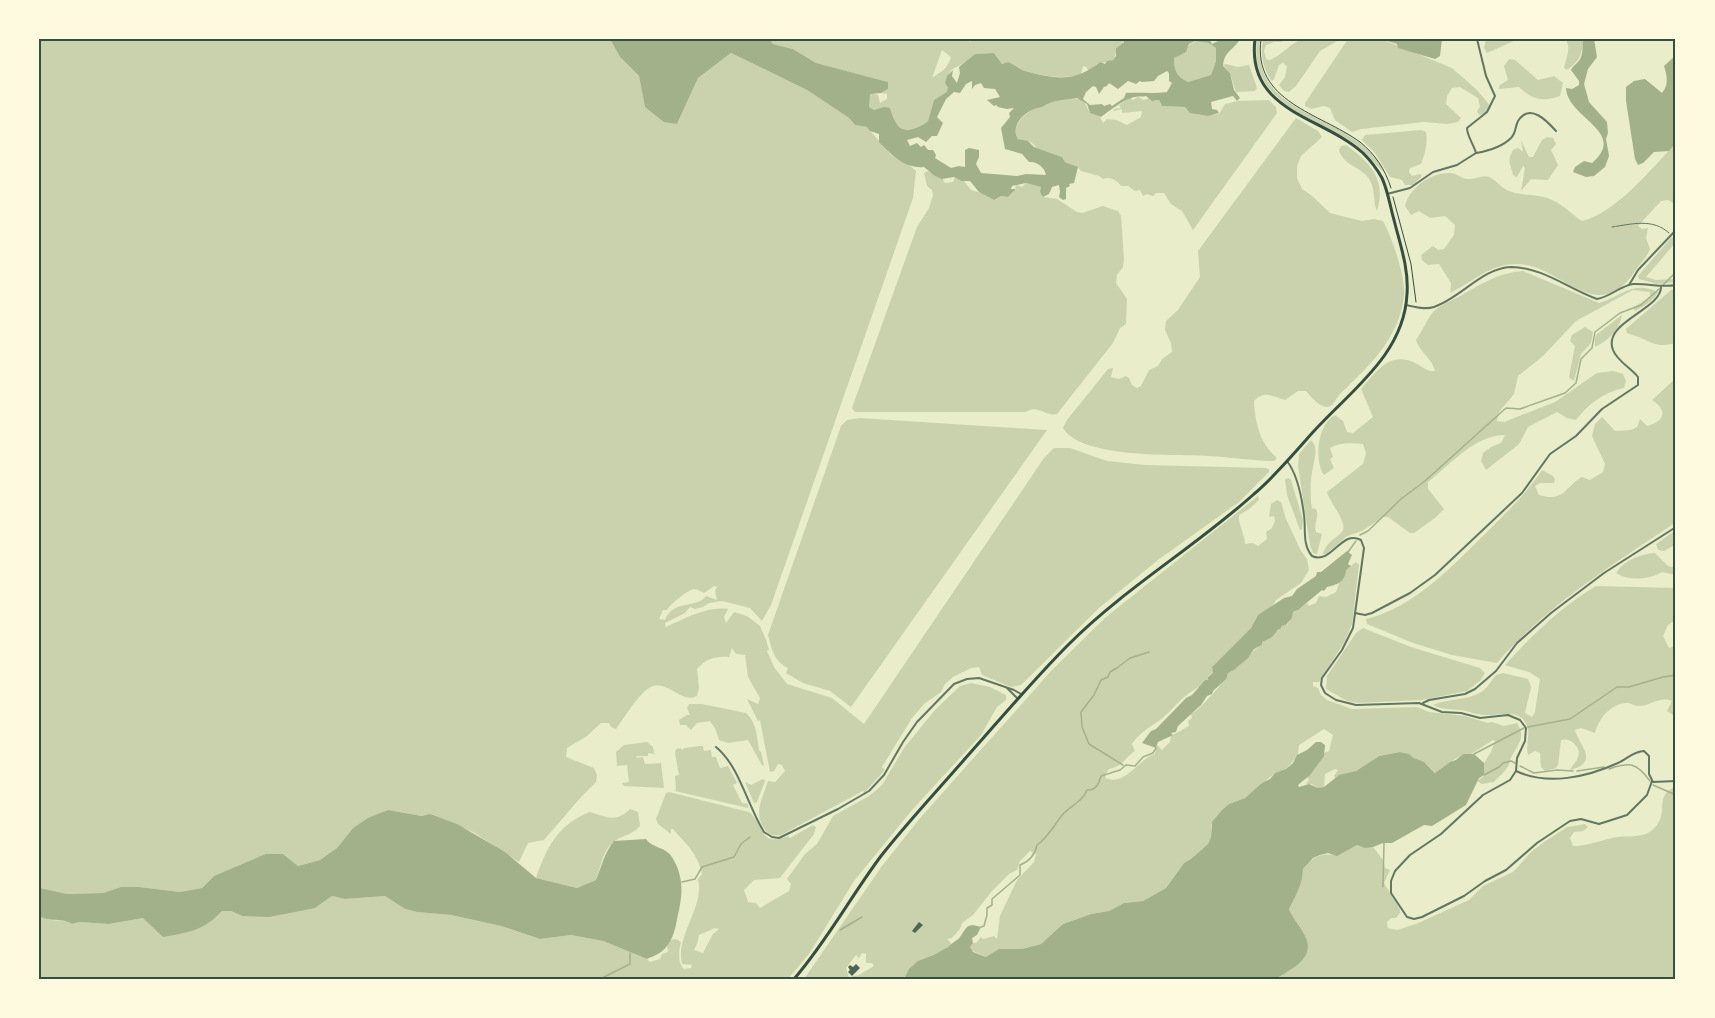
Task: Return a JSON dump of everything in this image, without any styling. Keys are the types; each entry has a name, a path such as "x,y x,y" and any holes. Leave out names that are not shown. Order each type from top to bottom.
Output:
{"main road":[{"path":"794,979 883,854 1018,699 1084,629 1254,495 1382,359 1398,333 1406,305 1408,287 1405,265 1380,175 1363,153 1288,109 1267,91 1256,69 1255,39"}],"street":[{"path":"1476,153 1467,128 1487,112 1495,96 1486,76 1478,39"},
{"path":"1387,194 1410,188 1433,172 1458,165 1476,153 1490,150 1511,138 1524,115 1533,113 1541,115 1556,131"},
{"path":"1629,285 1638,270 1676,230"},
{"path":"1406,305 1434,307 1494,271 1510,267 1530,270 1597,299 1605,298 1629,285 1676,285"},
{"path":"1356,613 1372,614 1431,579 1522,493 1550,454 1576,436 1602,409 1638,385 1640,381 1636,375 1613,351 1612,340 1621,326 1659,295 1661,286"},
{"path":"1287,461 1300,497 1304,517 1305,543 1312,556 1317,558 1324,556 1349,538 1356,537 1362,542 1364,550 1356,613 1348,639 1322,678 1321,685 1325,693 1336,700 1356,705 1422,704 1438,711 1480,718 1508,715 1520,720 1525,726 1526,735 1517,758 1515,771 1508,782 1483,795 1442,834 1410,855 1398,868 1391,881 1391,891 1407,917 1414,919 1422,917 1464,897 1485,881 1506,870 1537,843 1570,821 1581,819 1598,824 1625,815 1647,795 1652,781 1649,756 1644,751 1636,752 1605,768 1574,777 1537,778 1515,771"},
{"path":"1422,704 1429,700 1466,694 1475,689 1496,671 1517,643 1551,614 1604,573 1676,527"},
{"path":"716,747 730,764 764,832 779,838 869,791 884,775 917,723 954,684 976,678 1014,690 1022,695"},
{"path":"1007,688 1018,699"},
{"path":"1652,781 1659,783 1676,781"}],"lane":[{"path":"1611,227 1644,222 1657,225 1671,235"}],"path":[{"path":"1261,39 1261,65 1272,87 1291,102 1367,148 1383,168 1411,264 1416,307"}],"shaded area":[{"path":"1309,38 1339,40 1320,51 1296,86 1289,92 1284,91 1279,85 1285,77 1287,66 1283,63 1279,65 1272,81 1264,67 1262,56 1263,40 1285,39 1266,45 1264,51 1266,59 1276,57 1297,41"},
{"path":"39,39 610,39 620,57 639,76 645,107 677,124 698,78 731,53 807,90 849,118 855,125 867,127 892,156 916,171 913,198 771,605 762,621 750,608 722,601 695,609 690,607 685,613 665,623 666,627 712,609 728,609 724,617 726,623 734,612 747,616 760,626 774,667 787,684 832,698 864,724 1044,458 1054,448 1070,448 1107,461 1145,465 1269,469 1269,472 1239,502 1158,560 1099,608 1021,685 1011,687 982,675 979,667 971,668 953,677 945,684 941,692 924,704 912,718 882,767 885,770 864,793 863,791 781,835 767,832 759,817 759,811 768,781 775,782 785,771 782,765 778,764 774,771 770,772 760,720 758,721 747,699 758,704 760,698 748,677 745,655 736,654 732,648 729,657 711,659 697,669 699,688 697,696 683,697 664,687 650,688 635,702 616,729 609,723 601,723 587,736 567,748 566,757 594,768 597,775 596,782 544,840 528,843 519,862 473,832 430,815 422,816 388,810 353,828 337,848 320,860 298,866 283,854 214,876 202,888 180,892 121,887 103,893 67,894 39,888","holes":["714,586 717,587 715,591 717,600 706,596 702,600 674,609 665,620 659,619 663,610 667,610 688,592 694,589 704,593"]},
{"path":"610,39 769,39 773,44 793,49 816,63 888,82 888,89 881,93 870,94 869,107 874,110 890,108 899,127 907,130 928,121 934,100 947,92 948,88 945,83 947,76 953,70 952,76 957,83 959,67 975,54 994,53 1002,64 1008,62 1025,71 1064,77 1082,73 1100,62 1105,64 1113,60 1116,56 1116,48 1124,42 1124,39 1213,39 1210,40 1212,44 1222,39 1240,39 1227,54 1223,66 1230,73 1234,90 1240,98 1237,101 1233,96 1211,102 1212,109 1219,113 1208,116 1190,113 1185,107 1162,106 1159,100 1152,101 1146,96 1127,100 1101,117 1090,113 1087,104 1077,98 1046,104 1032,110 1019,120 1016,135 1018,139 1028,141 1034,147 1062,157 1065,162 1078,167 1074,183 1069,184 1070,186 1066,188 1066,199 1059,197 1059,185 1052,187 1049,194 1043,197 1040,192 1041,187 1026,183 1012,186 1011,189 1015,190 1008,197 1001,196 994,200 979,192 970,181 962,181 954,177 942,179 924,167 904,163 879,142 879,134 870,131 867,127 855,125 849,118 807,90 731,53 698,78 677,124 664,122 645,107 639,76 620,57","holes":["1195,41 1209,43 1216,48 1216,61 1211,75 1188,82 1176,72 1174,58 1186,52 1189,44","1167,71 1169,73 1169,81 1172,83 1167,92 1126,93 1124,98 1112,106 1110,104 1090,105 1083,99 1086,92 1093,86 1099,94 1109,83 1118,89 1128,81 1136,84 1140,81 1154,81","972,81 972,89 981,83 984,88 995,89 1000,97 987,100 994,106 1014,108 1001,128 1005,149 1022,154 1029,162 1040,165 1046,175 1017,176 981,173 976,164 979,150 969,148 965,150 965,167 951,168 935,158 933,150 928,150 924,145 921,147 917,143 910,146 907,140 918,137 926,142 932,136 937,136 943,123 937,117 946,99 954,92 960,93 966,84"]},
{"path":"769,39 967,39 970,42 972,39 1124,39 1117,47 1112,60 1098,63 1089,71 1083,66 1081,74 1067,77 1032,73 1008,62 1002,64 994,53 975,54 951,70 945,83 948,92 934,100 928,121 910,129 897,126 890,108 874,110 869,107 868,98 871,93 878,95 880,103 887,99 887,94 881,93 888,89 888,82 816,63 793,49 773,44","holes":["942,50 951,57 946,68 932,78"]},
{"path":"1257,39 1260,39 1261,66 1272,86 1288,102 1331,125 1371,152 1384,172 1355,144 1300,114 1272,92 1262,77 1257,60"},
{"path":"1348,39 1381,39 1452,68 1477,90 1491,107 1488,112 1479,115 1478,98 1460,87 1452,88 1447,96 1446,104 1461,118 1458,122 1447,124 1424,122 1352,132 1335,120 1330,108 1324,106 1311,109 1305,106"},
{"path":"1381,39 1442,39 1440,56 1435,59 1398,48 1397,44"},
{"path":"1486,39 1518,39 1487,53 1484,48"},
{"path":"1565,39 1583,39 1580,57 1567,70 1564,68 1568,49"},
{"path":"1583,39 1594,39 1597,57 1588,69 1584,84 1589,102 1607,122 1606,139 1609,156 1605,167 1594,176 1586,177 1573,172 1575,167 1584,161 1592,163 1602,152 1604,142 1593,125 1569,99 1566,88 1572,89 1579,85 1579,81 1571,70 1581,58"},
{"path":"1196,41 1209,43 1216,48 1216,61 1211,75 1188,82 1176,72 1174,58"},
{"path":"1676,55 1676,143 1669,151 1654,152 1638,165 1635,159 1626,101 1626,87 1634,81 1645,79 1662,93 1667,80 1664,66"},
{"path":"1509,59 1515,60 1538,80 1554,76 1563,83 1560,96 1538,99 1528,95 1519,87 1498,89 1508,80 1504,66"},
{"path":"1223,65 1238,67 1249,65 1257,88 1255,91 1236,92 1230,73"},
{"path":"1138,97 1144,100 1150,98 1153,101 1159,100 1162,106 1185,107 1192,113 1200,115 1219,114 1225,104 1238,101 1269,100 1276,107 1277,113 1193,230 1182,211 1171,204 1164,193 1143,196 1140,190 1135,191 1128,186 1121,186 1113,179 1103,179 1081,171 1078,167 1065,162 1062,157 1037,148 1031,142 1018,139 1016,135 1016,127 1020,121 1033,110 1050,103 1074,99 1084,102 1090,113 1100,117 1103,123 1107,119 1127,125 1141,117 1142,111 1122,113 1122,109 1113,111 1121,108 1119,105 1130,98 1133,100"},
{"path":"1296,118 1318,131 1322,137 1301,156 1297,166 1297,178 1302,189 1330,213 1362,221 1374,219 1383,221 1394,247 1401,269 1404,296 1396,326 1381,351 1328,407 1319,404 1306,391 1298,391 1285,400 1265,395 1254,401 1260,432 1266,446 1277,458 1274,461 1130,453 1089,445 1073,438 1063,428 1067,420 1108,369 1113,368 1111,377 1119,379 1126,376 1137,388 1141,386 1149,370 1158,366 1162,359 1172,352 1165,330 1166,321 1178,310 1200,277 1198,251"},
{"path":"1421,130 1426,132 1427,136 1424,156 1421,164 1410,168 1409,172 1412,176 1420,174 1422,176 1413,185 1405,185 1402,180 1390,177 1375,153 1362,140 1365,135"},
{"path":"1547,137 1553,138 1556,144 1551,150 1558,165 1548,180 1531,179 1521,191 1525,168 1523,166 1517,177 1513,175 1510,163 1511,154 1518,148 1523,152 1521,140 1529,157 1533,157 1542,140"},
{"path":"1676,143 1676,205 1668,200 1661,201 1638,226 1642,229 1648,228 1646,238 1649,252 1621,287 1607,294 1593,294 1578,289 1549,273 1517,264 1490,270 1450,293 1451,283 1439,264 1428,265 1422,260 1421,255 1433,246 1438,250 1444,249 1454,235 1455,225 1445,216 1430,218 1419,211 1411,215 1405,206 1411,193 1428,178 1443,173 1467,179 1486,176 1508,191 1552,200 1582,221 1608,209 1621,199"},
{"path":"1346,145 1369,165 1378,181 1380,200 1377,211 1373,188 1366,175 1341,155 1339,150 1341,146"},
{"path":"928,171 942,178 945,183 953,182 955,177 964,181 971,190 994,200 1001,196 1008,197 1015,190 1016,185 1022,187 1026,183 1041,187 1043,197 1057,199 1077,212 1082,213 1103,206 1118,211 1121,216 1124,259 1116,283 1127,299 1126,324 1120,328 1113,343 1057,414 1034,409 1026,412 855,412 852,408 917,227 929,208 933,195 932,190 927,186 924,173"},
{"path":"1674,237 1675,243 1646,277 1656,280 1676,279 1676,282 1657,284 1639,279 1638,276"},
{"path":"1523,271 1599,303 1634,288 1658,292 1648,303 1634,311 1634,307 1650,297 1650,292 1633,290 1576,321 1543,356 1518,376 1514,394 1499,412 1497,421 1504,422 1555,402 1597,373 1613,371 1623,374 1626,381 1624,388 1610,392 1597,400 1576,420 1557,412 1528,427 1519,444 1486,470 1481,461 1483,453 1501,443 1505,435 1494,436 1474,445 1428,482 1428,489 1444,509 1414,533 1410,533 1388,517 1383,517 1362,531 1347,536 1323,554 1328,544 1342,532 1343,528 1341,518 1327,492 1363,464 1366,453 1363,444 1350,443 1330,448 1333,457 1330,459 1334,468 1324,475 1318,452 1324,426 1335,415 1343,421 1347,432 1353,433 1373,417 1361,389 1385,364 1399,359 1408,360 1435,371 1416,340 1433,312 1491,279"},
{"path":"1676,288 1676,343 1658,345 1627,333 1626,329"},
{"path":"1622,315 1613,334 1595,347 1597,334"},
{"path":"1585,327 1593,332 1591,343 1581,354 1574,381 1569,377 1575,346 1570,341 1572,335"},
{"path":"1676,378 1676,522 1559,604 1516,642 1497,663 1452,655 1413,643 1367,624 1366,619 1401,605 1446,572 1516,503 1542,470 1553,476 1555,480 1554,483 1540,483 1535,486 1539,495 1548,497 1560,495 1582,477 1590,480 1603,472 1605,464 1592,436 1595,424 1602,417 1615,431 1631,430 1637,427 1640,419 1647,426 1653,424 1661,418 1662,412 1652,400"},
{"path":"860,418 1047,430 851,707 830,691 803,683 786,673 788,668 772,650 768,635 841,426 847,420"},
{"path":"1311,440 1316,451 1311,480 1311,503 1312,508 1317,512 1316,532 1322,534 1317,554 1313,553 1310,545 1298,466 1299,454"},
{"path":"1289,478 1303,520 1300,530 1287,495 1285,479"},
{"path":"1258,496 1259,500 1239,515 1239,519 1245,544 1253,543 1258,546 1267,539 1266,532 1272,528 1275,521 1274,516 1269,517 1271,504 1277,500 1281,502 1286,519 1307,559 1309,570 1301,583 1276,600 1272,607 1257,617 1251,628 1212,667 1213,673 1208,676 1208,680 1184,697 1164,717 1138,737 1132,744 1135,751 1121,764 1109,769 1105,775 1106,778 1113,780 1125,776 1155,754 1157,745 1162,750 1170,742 1171,736 1189,726 1188,721 1192,718 1191,714 1212,695 1228,673 1262,645 1261,642 1282,626 1287,625 1293,612 1307,603 1309,606 1316,603 1319,596 1326,597 1336,592 1339,583 1345,577 1346,570 1356,562 1359,565 1352,624 1345,641 1319,682 1313,682 1313,686 1318,688 1321,695 1327,700 1352,709 1417,707 1429,712 1465,716 1504,726 1517,723 1521,731 1521,739 1508,766 1494,782 1482,784 1477,781 1484,776 1484,763 1491,752 1495,741 1493,740 1471,754 1463,754 1436,773 1425,763 1400,752 1379,756 1356,771 1335,778 1338,770 1335,769 1325,774 1324,787 1318,788 1312,784 1306,784 1309,780 1307,777 1324,753 1329,751 1333,735 1324,729 1299,745 1298,755 1286,769 1275,773 1245,798 1229,804 1222,810 1211,825 1211,837 1208,844 1184,863 1166,888 1143,901 1124,903 1109,911 1091,914 1063,924 1041,944 1022,949 1003,949 986,957 971,950 970,946 981,937 983,939 994,936 997,939 1000,916 1017,880 1034,862 1036,854 1030,851 1020,861 1017,870 1009,874 992,891 973,915 962,923 952,938 947,939 951,943 946,949 913,966 904,979 804,979 882,866 921,817 1052,670 1106,617","holes":["862,953 866,954 866,963 872,963 874,966 859,975 849,977 846,968 856,955 859,958"]},
{"path":"1676,530 1676,544 1664,551 1658,550 1656,544"},
{"path":"1347,551 1352,555 1348,564 1351,566 1346,570 1342,580 1322,590 1293,612 1292,618 1286,625 1262,642 1262,645 1254,649 1248,658 1228,673 1226,679 1212,694 1207,696 1201,705 1178,726 1176,732 1171,733 1173,735 1158,742 1156,748 1142,743 1151,731 1192,695 1205,680 1208,680 1213,673 1212,667 1251,628 1258,615 1284,598 1292,596 1297,589 1316,576 1317,572 1321,572"},
{"path":"1655,553 1668,566 1676,568 1676,575 1662,572 1651,577 1633,578 1616,573 1633,558"},
{"path":"1596,586 1676,588 1676,620 1668,625 1663,636 1669,648 1676,646 1676,717 1667,711 1672,701 1668,700 1659,700 1643,706 1629,703 1617,705 1603,717 1595,733 1581,728 1575,730 1586,758 1579,767 1570,770 1579,753 1577,746 1564,739 1561,740 1558,765 1556,768 1545,771 1541,767 1540,753 1535,751 1528,755 1528,730 1521,718 1512,714 1482,715 1443,709 1433,705 1478,694 1496,675 1503,673 1528,679 1531,687 1525,713 1532,717 1535,712 1540,679 1529,672 1505,665 1548,622"},
{"path":"1363,628 1411,647 1480,668 1485,673 1481,680 1467,691 1422,700 1358,703 1347,701 1326,689 1327,676 1356,633"},
{"path":"971,683 990,687 1006,695 1006,700 997,707 981,735 912,810 854,881 809,954 788,979 39,979 39,916 72,924 79,922 109,924 143,918 216,918 222,911 231,911 242,916 315,908 332,896 345,899 385,896 405,909 451,915 501,926 540,939 571,935 603,941 650,962 660,959 662,954 668,952 667,945 670,940 676,939 681,942 680,963 684,969 691,968 692,965 682,964 681,953 697,900 698,879 702,874 694,855 673,829 671,829 671,834 658,824 656,819 666,793 749,812 767,837 772,839 788,836 790,838 813,825 816,827 814,834 780,878 754,880 744,890 748,902 756,903 760,908 789,891 791,884 787,879 805,854 817,844 833,816 869,796 882,785 904,748 935,710 960,686","holes":["715,928 719,929 713,934 703,953 694,950 699,935"]},
{"path":"689,704 702,704 746,713 754,726 764,766 748,740 728,743 719,740 710,721 697,723 691,730 686,725 680,725 679,720 690,715 687,708"},
{"path":"647,742 657,754 648,753 648,756 637,756 636,758 643,757 645,764 661,763 664,788 624,786 622,783 629,782 627,765 617,766 616,752 624,745"},
{"path":"1316,742 1325,745 1324,756 1310,775 1298,785 1299,787 1309,784 1318,788 1324,787 1339,775 1356,771 1379,756 1400,752 1424,762 1435,773 1463,754 1474,754 1484,763 1484,775 1479,778 1466,805 1432,826 1424,825 1392,843 1365,848 1357,845 1337,856 1328,853 1313,858 1303,869 1300,885 1289,909 1306,938 1307,952 1300,963 1276,979 904,979 909,969 918,961 948,947 970,926 981,927 977,935 972,938 973,943 970,947 973,952 986,957 999,949 1022,949 1041,944 1063,924 1091,914 1109,911 1124,903 1143,901 1166,888 1184,863 1208,844 1212,822 1222,810 1229,804 1245,798 1275,773 1286,769 1297,755"},
{"path":"703,746 704,751 711,750 712,757 716,757 720,768 728,766 737,783 733,785 742,803 748,804 748,808 675,791 675,776 679,775 676,749"},
{"path":"763,779 765,781 757,802 754,803 745,782 751,785"},
{"path":"1676,786 1676,979 1276,979 1300,963 1307,952 1306,938 1289,909 1300,885 1303,869 1318,856 1337,855 1357,845 1373,847 1383,860 1385,868 1390,870 1384,883 1400,909 1400,913 1396,918 1391,918 1387,922 1388,928 1397,930 1469,900 1483,886 1513,872 1532,851 1567,827 1585,824 1588,827 1583,831 1574,832 1570,838 1573,846 1648,833 1660,820 1665,794"},
{"path":"630,809 638,812 640,826 634,832 611,844 605,853 596,880 577,888 536,878 549,847 569,823 590,812 615,817"},
{"path":"388,810 422,816 430,814 457,824 505,852 536,878 577,888 596,880 605,855 614,841 646,839 672,857 680,877 680,903 672,938 663,951 647,959 603,941 571,935 540,939 501,926 451,915 417,912 405,909 385,896 345,899 332,896 315,908 269,917 242,916 231,911 222,911 202,927 163,937 143,918 109,924 79,922 72,924 39,916 39,888 67,894 103,893 121,887 180,892 202,888 214,876 266,854 283,854 298,866 320,860 337,848 353,828 368,818"}],"building":[{"path":"919,922 923,925 915,933 912,931"},
{"path":"856,964 860,968 852,976 848,972 850,970 848,967"}],"waterway":[{"path":"1662,286 1676,272"},
{"path":"1360,535 1368,531 1401,499 1425,481 1506,408 1520,409 1565,393 1576,383 1581,359 1592,348 1595,332 1620,313 1641,305 1659,289"},
{"path":"1348,552 1356,541"},
{"path":"1123,765 1089,744 1082,727 1081,712 1094,695 1101,680 1108,677 1110,672 1130,658 1149,652"},
{"path":"1528,727 1570,719 1617,687 1629,687 1676,675"},
{"path":"1474,754 1524,728"},
{"path":"981,927 984,926 987,908 992,905 992,899 1020,875 1020,865 1032,857 1037,845 1064,813 1080,800 1087,790 1095,788 1101,776 1120,770 1126,765 1135,766 1143,757 1153,753 1156,748"},
{"path":"1484,775 1503,763 1511,761 1515,763"},
{"path":"1609,769 1632,765 1641,770 1650,781"},
{"path":"1520,766 1534,773 1557,770 1573,771"},
{"path":"1577,771 1604,767"},
{"path":"1653,785 1676,795"},
{"path":"682,882 695,879 702,867 734,857 741,844 750,837"},
{"path":"1383,887 1384,843"},
{"path":"840,930 862,917"},
{"path":"600,979 630,964 630,953"}]}
